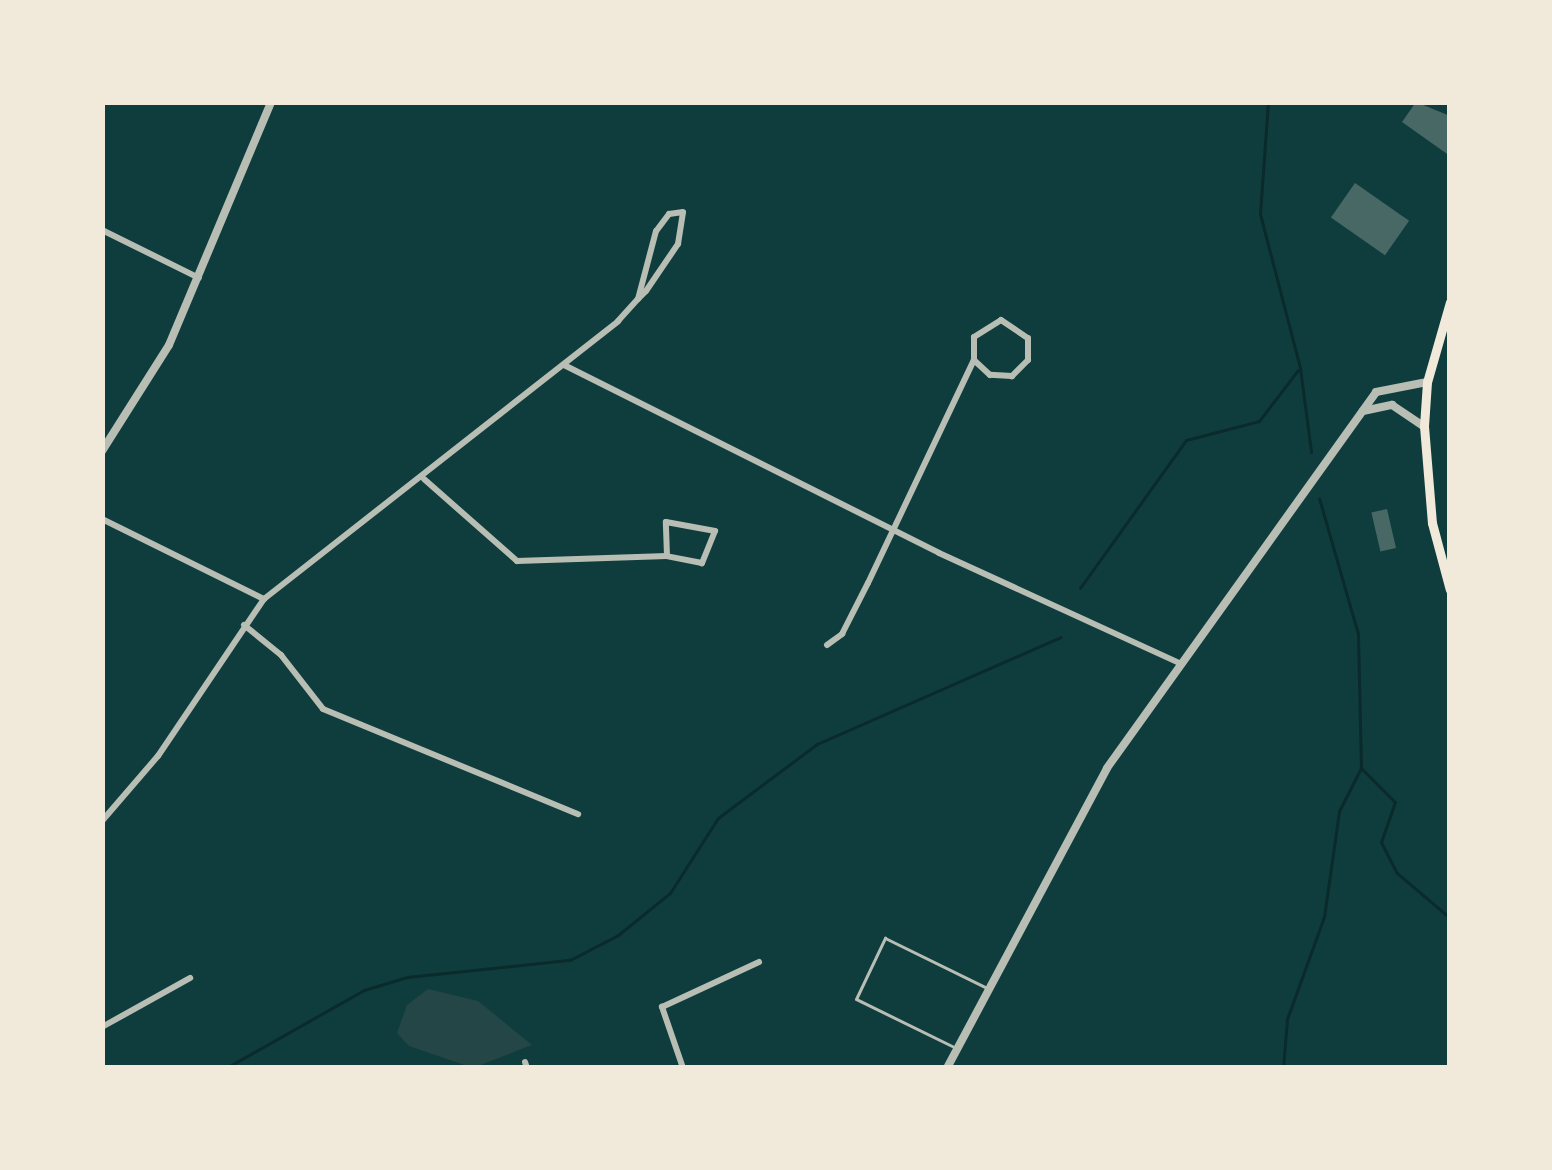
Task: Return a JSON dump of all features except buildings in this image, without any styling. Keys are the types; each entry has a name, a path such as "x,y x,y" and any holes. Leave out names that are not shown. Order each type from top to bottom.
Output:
{"main road":[{"path":"1450,302 1426,382 1424,427 1450,590"}],"street":[{"path":"102,451 143,391 199,278 272,102"},
{"path":"102,820 158,756 264,599 424,478 638,299 682,235 682,212 669,214 656,231 638,299"},
{"path":"102,230 199,278"},
{"path":"827,645 842,634 974,359 974,337 990,322 1012,322 1028,338 1028,360 1012,376 990,375 974,359"},
{"path":"562,364 890,530 1182,664"},
{"path":"947,1068 1107,768 1361,411 1383,387 1426,382"},
{"path":"1361,411 1392,405 1424,427"},
{"path":"424,478 517,561 667,556 702,563 715,531 667,522 667,556"},
{"path":"102,519 264,599"},
{"path":"244,625 281,655 323,710 578,814"},
{"path":"683,1068 662,1007 759,962"},
{"path":"102,1027 190,978"}],"lane":[{"path":"957,1048 856,999 885,938 987,988"}],"shaded area":[{"path":"428,989 478,1001 532,1045 473,1068 409,1046 397,1033 407,1005"}],"waterway":[{"path":"1268,102 1260,214 1300,368 1311,452"},
{"path":"1080,588 1186,440 1259,421 1298,370"},
{"path":"1283,1068 1287,1019 1324,917 1339,811 1361,768 1358,634 1319,498"},
{"path":"226,1068 364,990 407,977 570,960 618,935 670,893 718,818 817,744 1061,637"},
{"path":"1361,768 1395,802 1381,842 1397,873 1450,918"}]}
